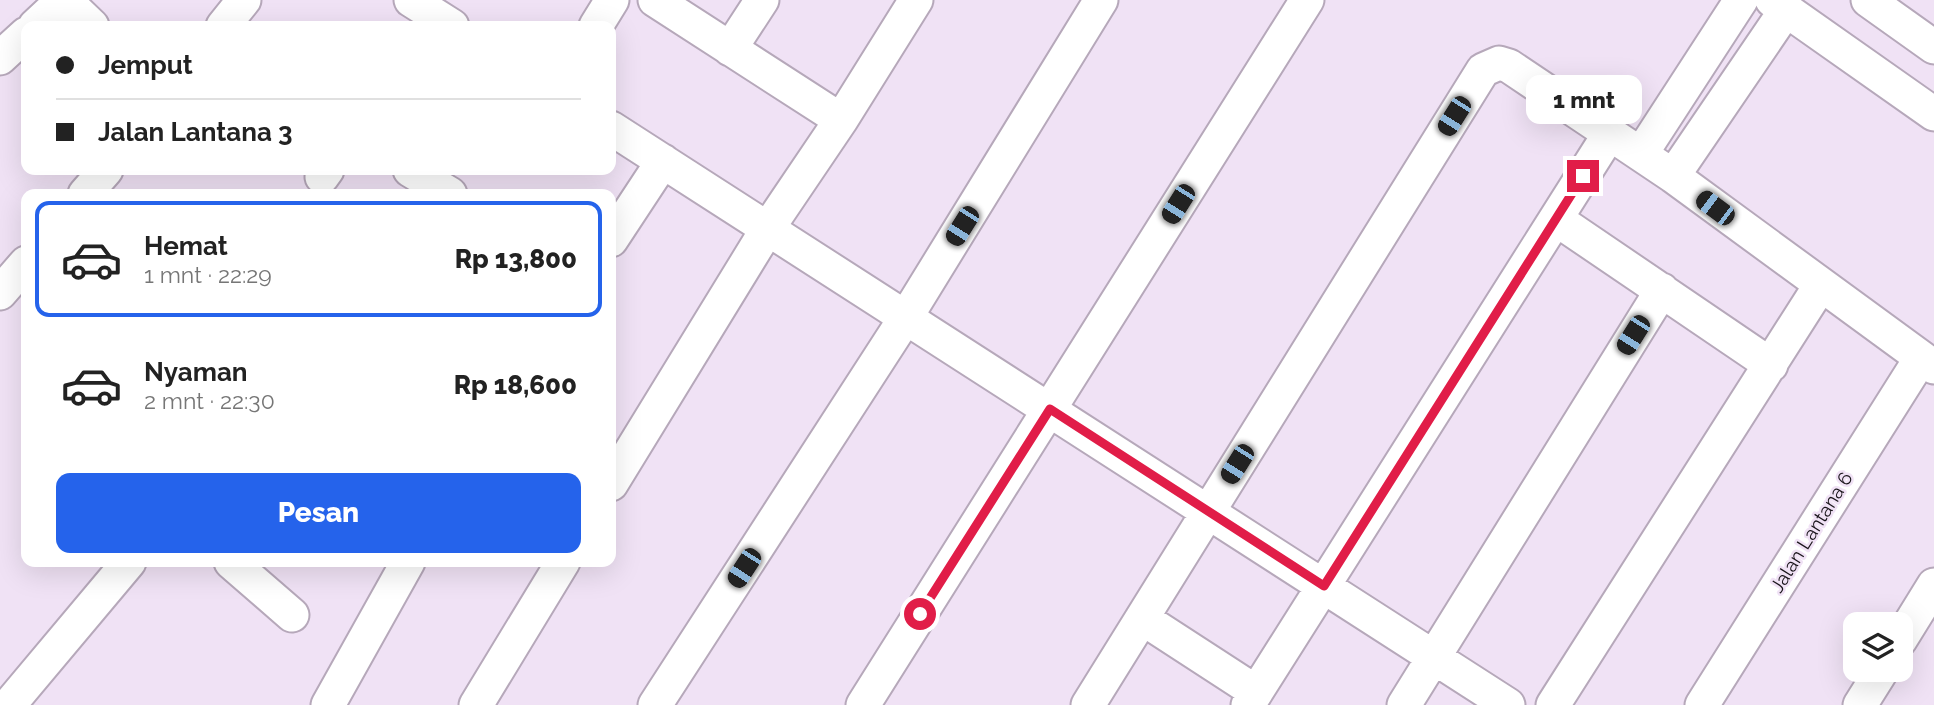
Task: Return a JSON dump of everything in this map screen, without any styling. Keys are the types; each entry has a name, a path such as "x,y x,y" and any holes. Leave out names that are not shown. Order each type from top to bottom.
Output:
{"street":[{"path":"41,21 64,0 87,21"},
{"path":"227,21 244,0"},
{"path":"599,21 612,0"},
{"path":"655,0 841,120"},
{"path":"730,49 762,0"},
{"path":"616,476 768,228 841,120 916,0"},
{"path":"655,705 906,317 1101,0"},
{"path":"863,705 1307,0"},
{"path":"1641,154 1741,0"},
{"path":"1868,0 1934,47"},
{"path":"1673,176 1779,5 1934,114"},
{"path":"0,58 21,39"},
{"path":"1088,705 1483,70 1499,63 1509,66 1673,176 1819,286 1928,363"},
{"path":"616,131 1508,705"},
{"path":"1142,618 1252,699 1610,133"},
{"path":"616,232 663,162"},
{"path":"89,189 102,175"},
{"path":"418,175 442,189"},
{"path":"1556,219 1771,365"},
{"path":"0,293 21,269"},
{"path":"1553,705 1819,286"},
{"path":"1404,705 1662,290"},
{"name":"Jalan Lantana 6","path":"1702,705 1928,363"},
{"path":"9,705 125,567"},
{"path":"237,567 292,615"},
{"path":"328,705 405,567"},
{"path":"476,705 560,567"},
{"path":"1913,619 1934,585"},
{"path":"1860,705 1874,682"}],"route":[{"path":"920,614 1050,409 1324,586 1583,176"}]}
